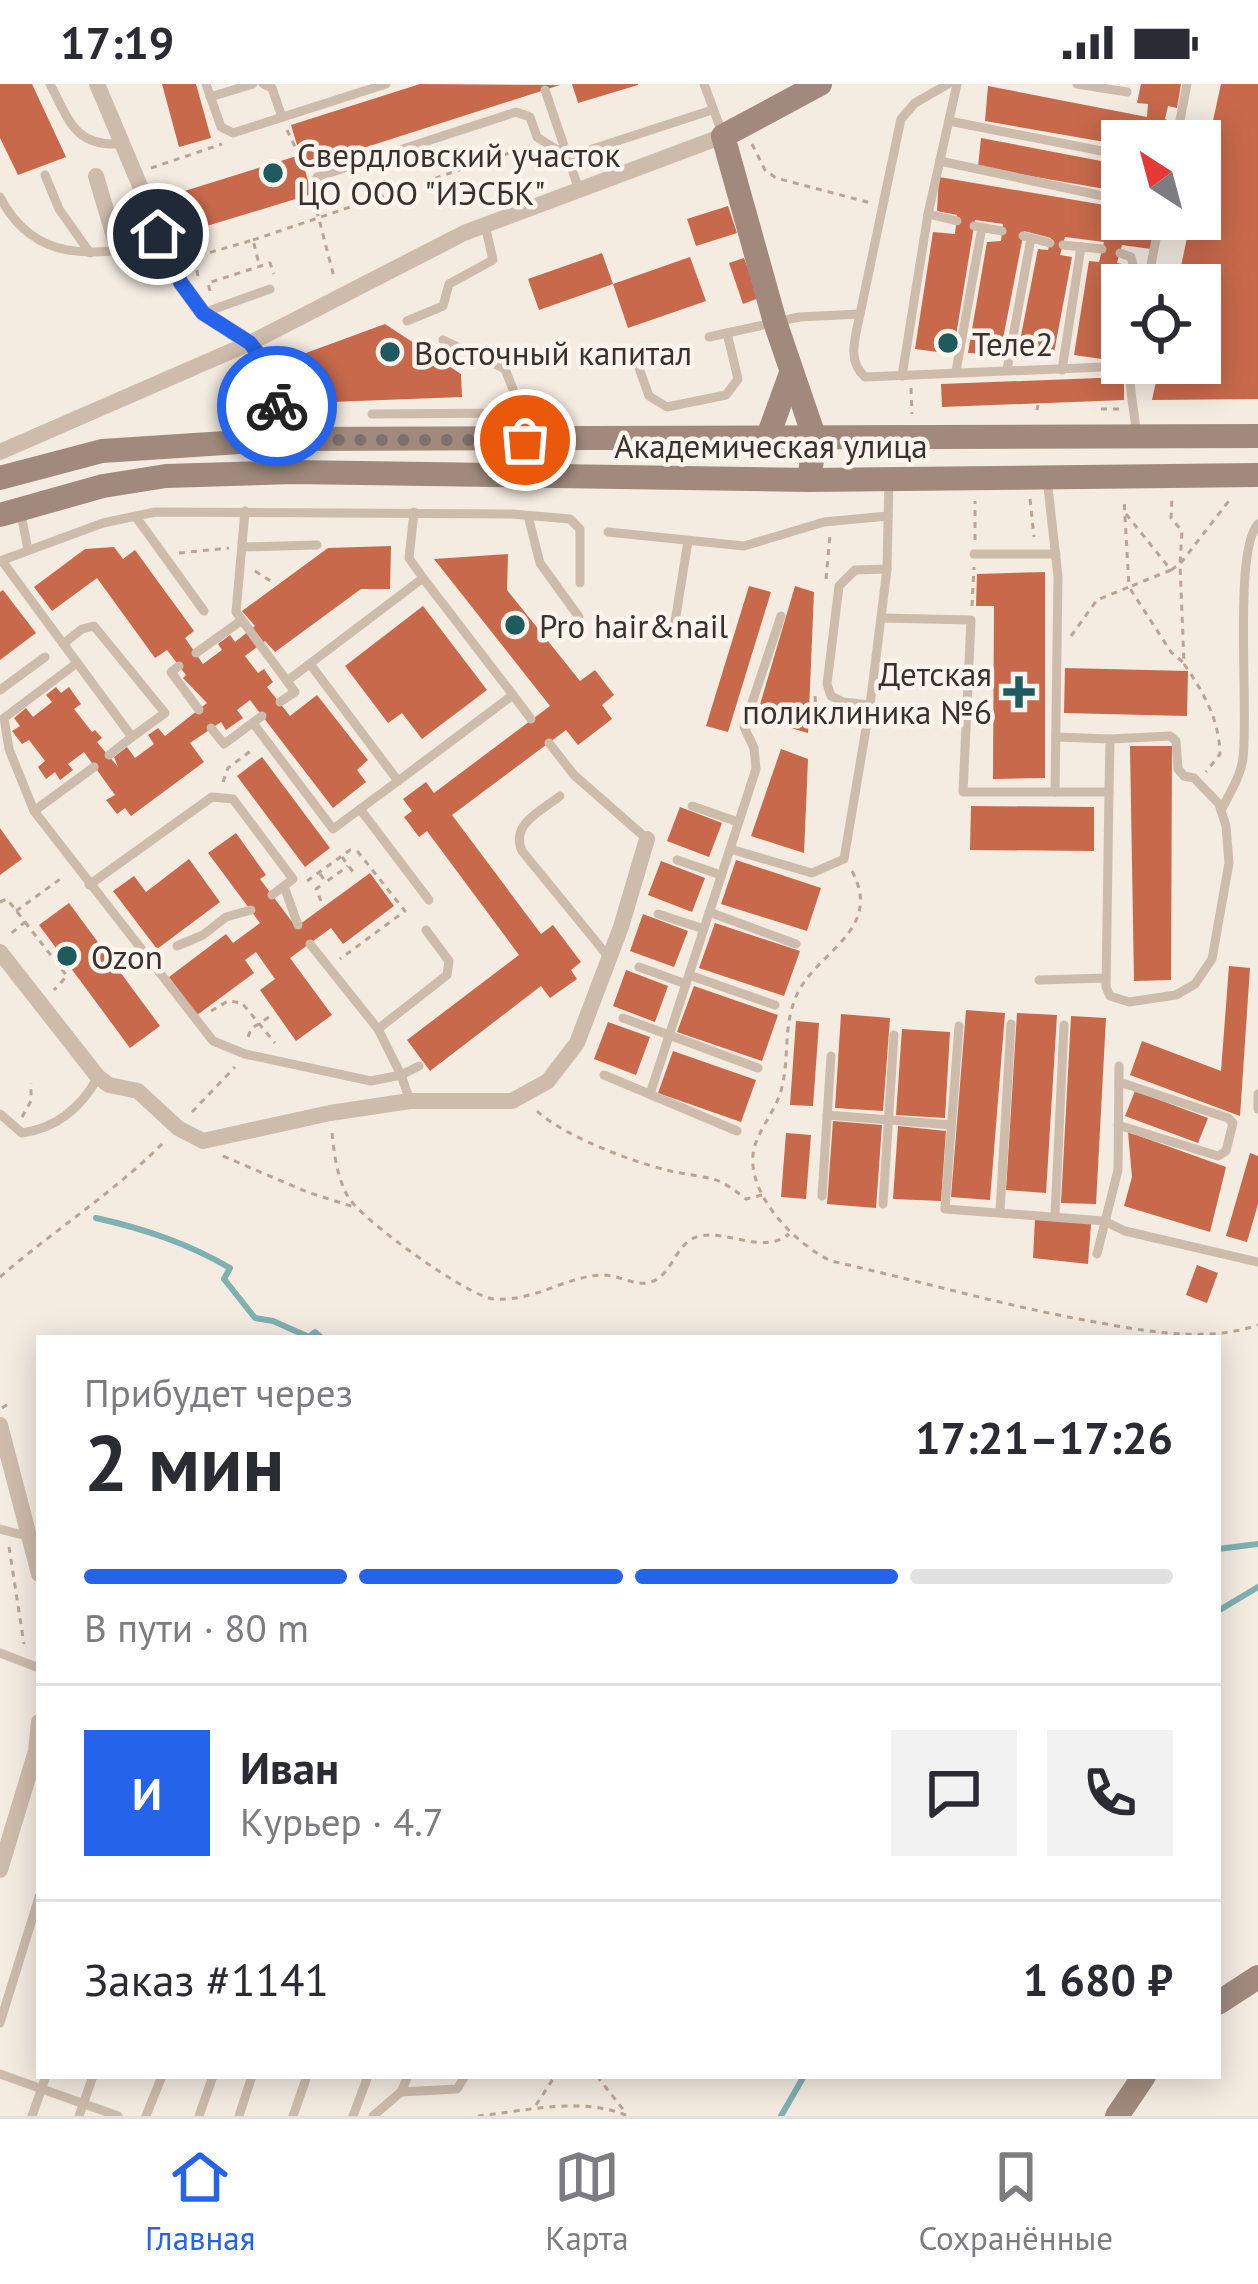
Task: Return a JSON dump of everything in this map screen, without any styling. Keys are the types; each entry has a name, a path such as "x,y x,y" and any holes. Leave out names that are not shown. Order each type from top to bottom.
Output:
{"main road":[{"path":"809,480 815,439 775,322 724,136 820,84"},
{"path":"767,439 791,374"},
{"path":"0,478 102,452 288,440 1258,436"},
{"path":"890,479 898,438"},
{"name":"Академическая улица","path":"10,511 103,486 166,476 292,472 890,479 1038,487 1258,475"},
{"path":"1221,2001 1258,1978"},
{"path":"1123,2114 1142,2079"}],"street":[{"path":"98,84 181,283 203,313 250,343 260,356 288,440"},
{"path":"0,452 250,343 485,225 724,136"},
{"path":"96,176 117,247"},
{"path":"1,945 98,1077 109,1085 138,1091 178,1128 203,1142 330,1113 410,1101 512,1101 548,1081 577,1043 621,927 647,839"},
{"path":"0,1425 36,1564"},
{"path":"0,1870 3,1846 36,1751"}],"lane":[{"path":"50,84 73,128 88,142 120,144"},
{"path":"206,84 220,128 233,134 386,84"},
{"path":"210,97 253,84"},
{"path":"262,84 272,88 282,117"},
{"path":"704,84 724,136"},
{"path":"906,375 928,214 953,84"},
{"path":"953,84 915,103 901,119 853,352 857,370 865,377 1101,367"},
{"path":"1077,84 1127,92"},
{"path":"1180,120 1187,84"},
{"path":"545,90 579,190"},
{"path":"568,158 712,110"},
{"path":"317,176 516,112 530,117 542,141 568,158"},
{"path":"949,122 1101,151"},
{"path":"940,161 1101,196"},
{"path":"45,175 59,209 90,253"},
{"path":"0,196 20,227 56,248 90,253 162,244"},
{"path":"928,214 956,221"},
{"path":"407,321 442,305 448,284 493,260 485,225"},
{"path":"956,371 978,226 1002,231"},
{"path":"1007,370 1027,237 1050,243"},
{"path":"1063,245 1102,249"},
{"path":"1062,370 1081,247"},
{"path":"1120,253 1131,257 1133,264"},
{"path":"203,313 269,289"},
{"path":"709,338 800,316 860,314"},
{"path":"662,351 642,358 639,368 656,404 667,407 726,394 739,380 727,333"},
{"path":"443,340 505,370 533,440"},
{"path":"1129,384 1136,437"},
{"path":"372,414 523,413"},
{"path":"730,850 812,873 844,860 887,569 890,479"},
{"path":"1038,487 1056,554 1055,792"},
{"path":"10,511 28,550"},
{"path":"245,511 236,612 295,692 280,702"},
{"path":"132,737 1,561 103,524 155,512 528,515 570,519 580,529 580,584"},
{"path":"414,512 409,558 531,719"},
{"path":"528,515 540,563 580,616"},
{"path":"608,532 744,547 824,522 888,516"},
{"path":"136,517 204,611"},
{"path":"1221,811 1243,766 1245,574 1251,532 1258,524"},
{"path":"674,628 688,541"},
{"path":"243,547 317,545"},
{"path":"974,554 1056,554"},
{"path":"870,705 843,702 831,696 827,684 839,586 855,570 887,569"},
{"path":"286,681 423,578"},
{"path":"650,1094 756,770 754,748 744,728 781,616"},
{"path":"881,618 971,620 963,792 1109,792"},
{"path":"196,653 242,620"},
{"path":"63,644 94,626 165,712 109,755"},
{"path":"0,690 45,657"},
{"path":"77,663 4,718 13,760 34,812 195,1022 213,1041 243,1057 371,1081 418,1066"},
{"path":"310,664 398,781"},
{"path":"179,666 171,672 199,710"},
{"path":"211,728 224,744 258,720 266,740 333,830 514,695"},
{"path":"1056,737 1170,736 1176,741 1178,769 1194,778 1221,811 1229,863 1212,959 1195,984 1176,995 1129,1002 1111,996 1106,978 1110,739"},
{"path":"549,743 574,775 647,839"},
{"path":"0,760 13,760"},
{"path":"34,812 94,767"},
{"path":"89,885 212,796 221,795 233,799 290,874 293,880 272,895"},
{"path":"560,796 520,828 517,839 608,955"},
{"path":"692,806 738,822"},
{"path":"360,809 429,900"},
{"path":"677,860 722,875"},
{"path":"285,889 298,925"},
{"path":"177,946 226,917 250,910"},
{"path":"710,912 796,944"},
{"path":"658,914 704,929"},
{"path":"378,1029 447,976 449,961 426,930"},
{"path":"310,944 378,1029 410,1101"},
{"path":"639,967 775,1005"},
{"path":"1039,980 1106,978"},
{"path":"622,1018 758,1068"},
{"path":"1000,1211 1010,1024"},
{"path":"1055,1215 1064,1025"},
{"path":"958,1026 945,1209 1107,1223 1258,1262"},
{"path":"883,1204 894,1035"},
{"path":"822,1196 831,1056"},
{"path":"1097,1254 1118,1170 1119,1066"},
{"path":"604,1075 737,1131"},
{"path":"0,1114 22,1133 42,1130 59,1122 88,1096 98,1077"},
{"path":"1118,1125 1218,1156 1226,1151 1233,1124 1228,1118 1119,1082"},
{"path":"1258,1094 1258,1108"},
{"path":"827,1115 951,1125"},
{"path":"3,1530 27,1536"},
{"path":"0,1653 34,1666"},
{"path":"0,2023 36,1907"},
{"path":"0,2074 118,2116"},
{"path":"32,2116 45,2079"},
{"path":"79,2116 92,2079"},
{"path":"146,2116 161,2079"},
{"path":"199,2116 212,2079"},
{"path":"239,2116 251,2079"},
{"path":"293,2116 306,2079"},
{"path":"352,2116 367,2079"},
{"path":"373,2116 401,2092 407,2079"},
{"path":"401,2092 457,2089 463,2079"}],"path":[{"path":"282,117 299,155"},
{"path":"172,160 228,142 233,134"},
{"path":"196,263 194,257 320,219 542,141"},
{"path":"752,143 765,170 776,178 883,206"},
{"path":"314,200 334,277"},
{"path":"253,240 259,266"},
{"path":"906,375 912,414"},
{"path":"1102,409 1120,409"},
{"path":"1036,554 1038,487"},
{"path":"972,602 976,497"},
{"path":"1074,635 1097,600 1180,564 1231,498"},
{"path":"1124,499 1129,587 1208,699 1220,738 1214,766 1194,778"},
{"path":"1172,499 1172,518 1182,531 1184,663"},
{"path":"1125,513 1171,569"},
{"path":"164,555 211,549"},
{"path":"239,571 266,575 274,583"},
{"path":"221,795 228,768 266,740"},
{"path":"303,884 350,850 364,855 405,911 328,968"},
{"path":"338,856 356,876"},
{"path":"327,857 332,863"},
{"path":"844,860 861,892 858,914 845,941 800,988 789,1016 783,1085 752,1152 764,1195 789,1234 831,1261 1029,1311 1126,1329 1212,1334 1258,1325"},
{"path":"321,901 316,890 348,866"},
{"path":"16,911 76,867"},
{"path":"319,872 326,882"},
{"path":"0,902 7,899 67,976 50,993"},
{"path":"1,945 25,922"},
{"path":"195,1022 235,1001 250,1010 289,1063"},
{"path":"0,1276 129,1178 243,1057 249,1033 272,1015"},
{"path":"12,1126 26,1114 31,1083"},
{"path":"521,1096 547,1120 594,1147 687,1175 711,1174 746,1199 764,1195"},
{"path":"330,1113 335,1162 356,1207 391,1241 488,1300 528,1299 601,1275 648,1283 662,1276 685,1243 700,1236 764,1243 780,1242 789,1234"},
{"path":"217,1140 223,1156 232,1162 356,1207"},
{"path":"0,1409 11,1402"},
{"path":"3,1530 34,1666"},
{"path":"535,2106 553,2079"},
{"path":"599,2079 627,2115"},
{"path":"478,2116 535,2106 627,2115"}],"building":[{"path":"0,84 32,84 66,157 18,175 0,138"},
{"path":"162,84 196,84 211,138 179,147"},
{"path":"420,84 560,85 304,167 312,194 187,232 175,194 300,155 291,125"},
{"path":"572,84 638,84 638,85 578,103"},
{"path":"1141,84 1181,84 1177,108 1168,106 1167,120 1101,120 1101,141 985,121 988,86 1147,117 1148,104 1137,103"},
{"path":"1221,84 1258,84 1258,399 1152,400 1155,384 1221,384 1221,264 1181,264 1187,240 1221,240 1221,120 1213,120"},
{"path":"981,138 1101,161 1101,188 978,167"},
{"path":"939,177 1101,204 1101,240 1153,240 1151,249 1122,245 1117,263 1122,264 1101,264 1101,359 1074,355 1089,261 1099,262 1104,242 1065,237 1060,255 1072,257 1053,358 1017,356 1038,249 1048,250 1051,238 1024,231 1000,354 968,353 987,242 1001,241 1003,224 975,220 953,354 915,349 933,232 955,234 957,215 937,211"},
{"path":"728,206 737,233 696,246 687,219"},
{"path":"602,253 613,284 539,310 528,279"},
{"path":"690,257 706,301 628,328 613,284"},
{"path":"744,258 759,298 743,304 729,263"},
{"path":"385,324 461,374 462,397 304,403 295,357"},
{"path":"1101,378 1101,384 1124,384 1124,400 942,407 941,384"},
{"path":"391,546 390,589 361,589 275,652 265,641 245,656 258,673 264,669 273,682 267,687 290,716 317,695 368,760 357,770 366,782 333,808 250,700 237,710 243,718 226,730 221,722 190,743 204,762 131,816 125,808 117,814 106,800 115,795 84,752 68,764 73,770 60,780 55,772 46,779 38,767 45,761 29,740 22,744 12,731 20,726 14,718 26,708 33,717 52,702 46,695 56,687 61,693 69,687 81,704 74,709 102,738 97,742 118,767 114,757 127,747 135,758 154,744 148,735 158,728 165,736 207,703 183,678 186,675 167,650 155,658 97,578 52,611 34,587 85,549 114,547 123,559 135,550 194,631 185,638 203,664 222,650 218,644 230,635 235,642 255,626 242,611 328,548"},
{"path":"508,554 507,590 580,681 595,670 614,695 602,705 612,719 578,745 566,730 452,815 541,934 553,925 581,962 571,970 577,979 550,998 541,986 430,1071 407,1040 519,955 427,831 419,837 404,817 412,811 403,799 426,782 434,793 550,706 434,559"},
{"name":"Детская поликлиника №6","path":"1045,572 1045,778 993,779 994,606 976,606 977,574"},
{"path":"749,586 771,592 728,732 706,726"},
{"path":"795,586 814,592 808,733 756,718"},
{"path":"0,592 36,633 0,660"},
{"path":"423,606 487,690 422,739 402,713 388,723 345,666"},
{"path":"1065,668 1188,671 1187,716 1064,713"},
{"path":"1130,746 1172,746 1171,980 1134,981"},
{"path":"781,749 808,759 804,853 751,836"},
{"path":"262,757 330,848 305,867 237,776"},
{"path":"971,806 1094,807 1094,851 970,850"},
{"path":"680,807 722,823 709,857 667,841"},
{"path":"0,828 22,859 0,875"},
{"path":"236,833 266,875 260,879 296,927 370,873 394,906 343,944 331,928 290,958 332,1015 296,1041 260,990 275,979 256,952 245,960 254,973 197,1015 169,977 226,934 233,943 260,923 208,853"},
{"path":"189,859 220,902 157,949 113,891 134,876 146,892"},
{"path":"736,860 821,888 807,931 721,904"},
{"path":"661,861 705,878 692,912 648,895"},
{"path":"69,903 160,1026 130,1048 39,925"},
{"path":"643,914 688,931 674,967 630,951"},
{"path":"715,923 800,951 784,996 699,968"},
{"path":"1229,966 1250,968 1240,1116 1130,1075 1142,1041 1221,1071"},
{"path":"626,970 668,986 655,1022 613,1006"},
{"path":"694,986 778,1015 762,1061 677,1032"},
{"path":"966,1010 1005,1013 990,1200 951,1197"},
{"path":"1017,1013 1057,1015 1046,1193 1006,1190"},
{"path":"841,1014 890,1018 883,1111 835,1108"},
{"path":"1071,1016 1106,1018 1096,1204 1061,1203"},
{"path":"796,1021 819,1023 813,1106 790,1105"},
{"path":"608,1022 650,1037 636,1075 594,1059"},
{"path":"902,1029 950,1032 945,1118 896,1115"},
{"path":"673,1051 756,1080 741,1122 658,1093"},
{"path":"1135,1091 1208,1118 1198,1143 1125,1116"},
{"path":"833,1121 882,1125 876,1208 827,1204"},
{"path":"898,1126 946,1131 941,1201 893,1199"},
{"path":"1128,1132 1226,1167 1210,1232 1124,1206 1132,1177"},
{"path":"786,1133 811,1135 806,1199 781,1197"},
{"path":"1250,1153 1258,1156 1258,1204 1247,1242 1226,1236"},
{"path":"1035,1219 1091,1224 1088,1264 1033,1258"},
{"path":"1197,1265 1218,1273 1207,1303 1186,1295"}],"waterway":[{"path":"96,1218 165,1238 214,1259 230,1268 224,1279 255,1318 304,1335"},
{"path":"311,1335 318,1335"},
{"path":"1221,1549 1258,1544"},
{"path":"1221,1609 1258,1587"},
{"path":"781,2116 802,2079"}],"way so far":[{"path":"277,406 288,440 525,440"}],"place":[{"name":"Свердловский участок ЦО ООО \"ИЭСБК\"","path":"273,173"},
{"name":"Теле2","path":"948,343"},
{"name":"Восточный капитал","path":"390,352"},
{"name":"Pro hair&nail","path":"515,625"},
{"name":"Детская поликлиника №6","path":"1019,692"},
{"name":"Ozon","path":"67,956"}],"route":[{"path":"158,234 181,283 203,313 250,343 260,356 277,406"}]}
